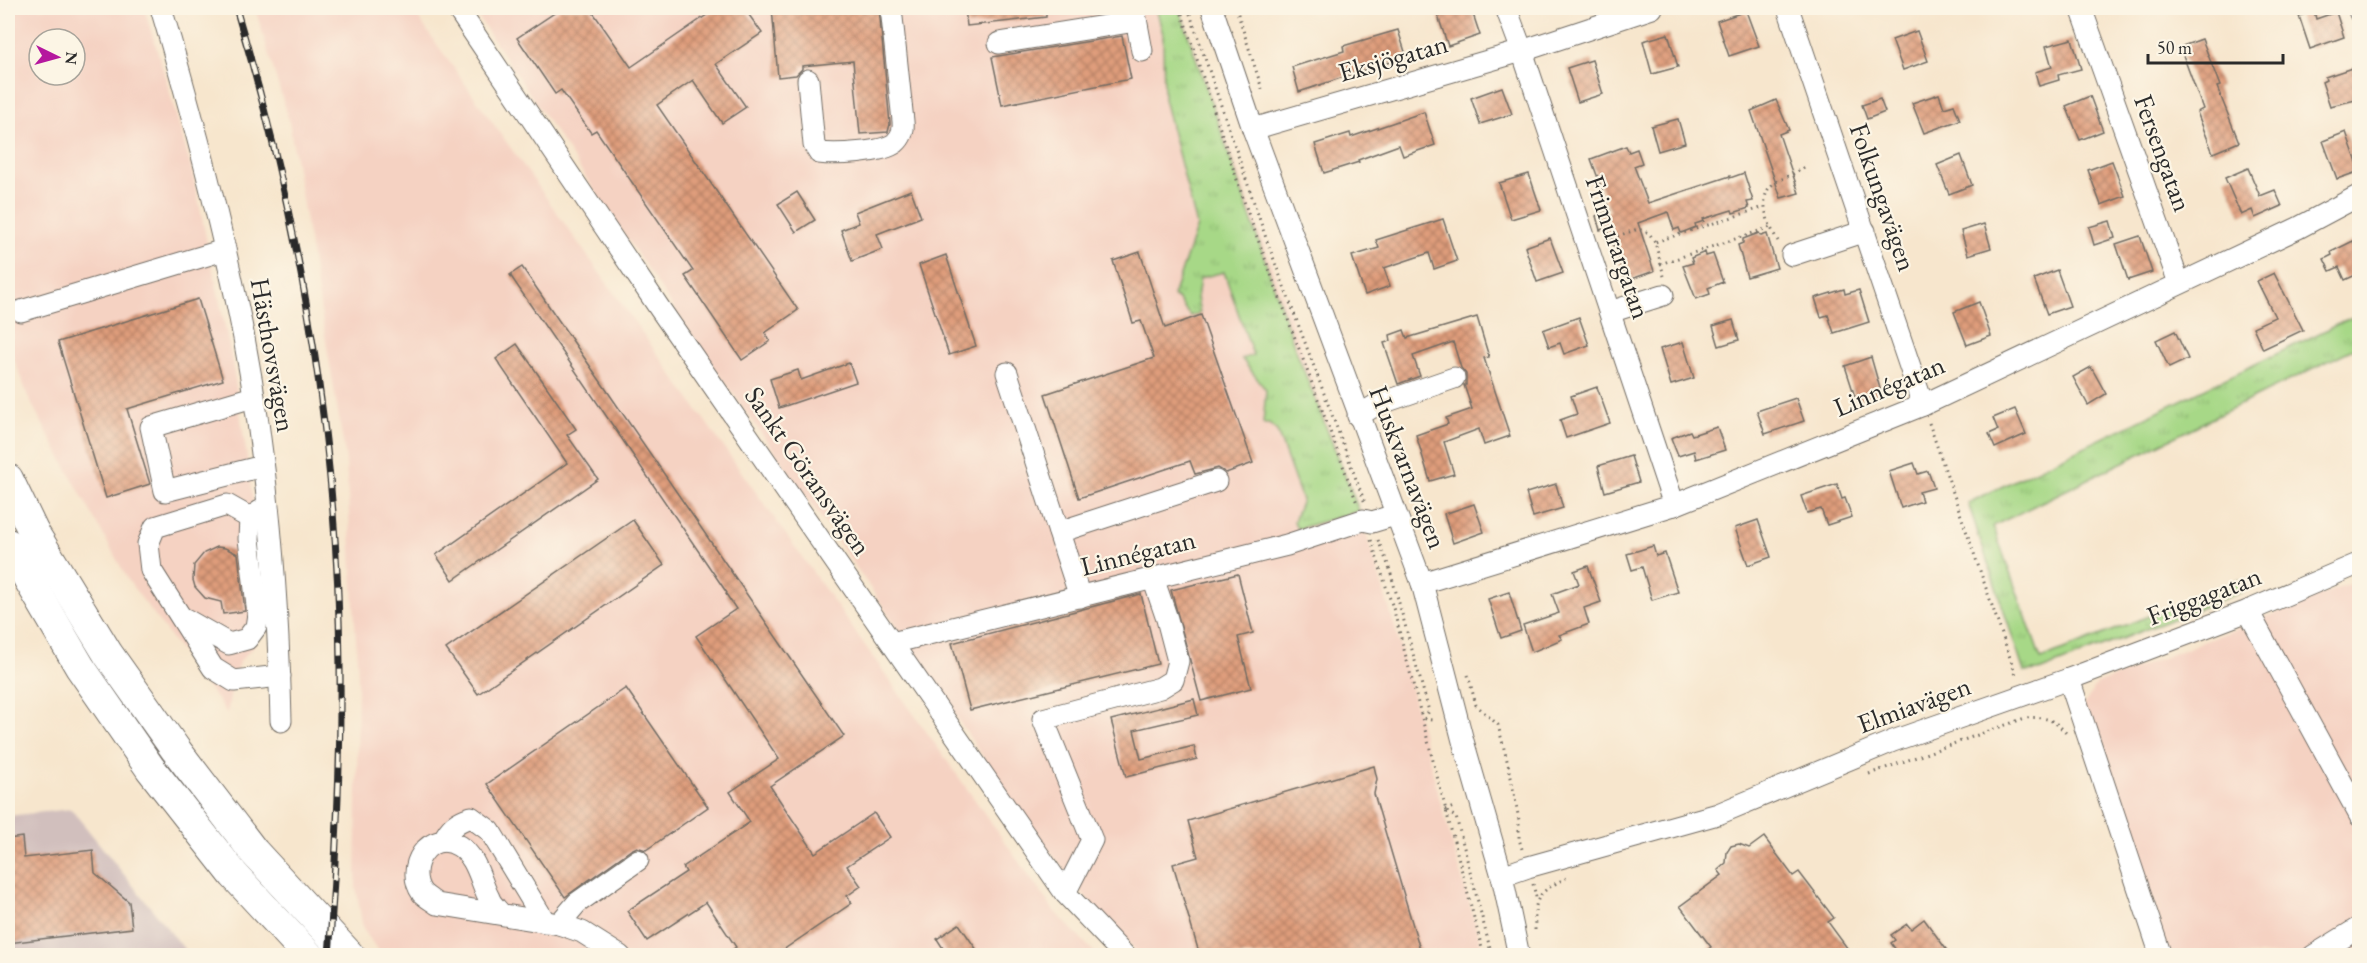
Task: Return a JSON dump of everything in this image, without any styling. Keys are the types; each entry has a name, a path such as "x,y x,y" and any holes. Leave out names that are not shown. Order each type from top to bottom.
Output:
{"highway":[{"path":"8,479 33,531 108,654 176,750 254,852 350,956"},
{"path":"8,544 80,667 150,768 234,875 309,956"}],"street":[{"name":"Hästhovsvägen","path":"160,8 208,177 244,338 263,466 258,512 278,614 281,721"},
{"name":"Sankt Göransvägen","path":"457,8 660,309 1065,893 1125,956"},
{"path":"808,80 814,146 819,153 884,148 896,142 901,136 903,121 891,8"},
{"name":"Huskvarnavägen","path":"1212,8 1253,129 1422,583 1463,741 1502,876 1519,956"},
{"name":"Frimurargatan","path":"1506,8 1674,505"},
{"name":"Eksjögatan","path":"1253,129 1522,51 1652,8"},
{"name":"Folkungavägen","path":"1788,8 1923,405"},
{"name":"Fersengatan","path":"2081,8 2179,283"},
{"path":"2358,8 2360,12"},
{"path":"999,43 1135,14 1142,51"},
{"name":"Linnégatan","path":"1422,583 1674,505 1923,405 2298,228 2360,195"},
{"path":"1792,255 1865,231"},
{"path":"21,311 224,250"},
{"path":"1610,312 1664,295"},
{"path":"1007,374 1080,597"},
{"path":"1358,416 1376,405 1454,378"},
{"path":"253,398 151,427 165,491 263,466"},
{"path":"227,505 239,472"},
{"path":"1059,532 1216,481"},
{"path":"180,615 229,644 247,639 256,627 258,614 249,539 258,512 227,505 155,527 148,544 151,570 213,668 234,681 280,676"},
{"name":"Linnégatan","path":"892,643 1287,545 1395,515"},
{"name":"Friggagatan","path":"2069,679 2248,611 2360,563"},
{"path":"1065,893 1092,840 1043,719 1160,688 1173,680 1178,661 1153,578"},
{"path":"2248,611 2360,816"},
{"path":"2069,679 2161,956"},
{"name":"Elmiavägen","path":"1502,876 1718,814 1893,741 2069,679"},
{"path":"443,841 448,829 458,821 471,817 490,831 552,923"},
{"path":"500,913 490,901 472,860 459,846 443,841 428,845 416,863 416,881 423,894 437,904 552,923 582,932 620,956"},
{"path":"552,923 638,860"},
{"path":"2313,956 2360,927"}],"path":[{"path":"1180,8 1248,213 1368,521 1389,567 1429,711 1424,720 1422,718"},
{"path":"1188,8 1267,241 1368,521 1394,611 1484,956"},
{"path":"1792,255 1777,239 1764,207 1769,189 1776,181 1793,176 1804,167"},
{"path":"1654,242 1764,207"},
{"path":"1660,264 1771,227"},
{"path":"1587,246 1638,230 1649,233 1664,276 1664,295"},
{"path":"1923,405 2024,696"},
{"path":"1422,718 1432,720"},
{"path":"1445,810 1454,807"},
{"path":"1445,810 1456,817 1492,956"},
{"path":"1537,901 1534,917 1537,939"}],"shaded area":[{"path":"8,8 144,8 192,171 231,355 259,550 254,646 240,661 234,674 227,713 128,580 29,399 8,343"},
{"path":"255,8 411,8 1054,911 1097,955 381,955 363,929 356,887 358,677 346,460 289,121"},
{"path":"472,8 1180,8 1359,511 1396,631 1441,804 1484,955 1140,955 1087,899 1021,814 863,577 698,344"},
{"path":"2359,580 2359,955 2167,955 2082,708 2097,684"},
{"path":"71,809 189,955 8,955 8,816"}],"green space":[{"path":"1156,8 1179,8 1295,348 1359,511 1297,529 1294,521 1302,500 1277,431 1269,424 1263,424 1266,390 1242,359 1253,355 1224,272 1200,278 1197,298 1200,313 1190,316 1179,300 1173,296 1197,226 1164,99 1163,34"},
{"path":"2359,314 2359,346 1993,526 2041,659 2239,580 2244,591 2039,671 2024,672 1968,503"}],"building":[{"path":"562,8 590,8 631,67 717,8 744,8 762,33 716,64 746,107 722,123 693,80 657,105 798,310 765,333 770,341 742,360 685,276 693,271 596,130 591,133 561,90 555,94 517,38"},
{"path":"772,8 879,8 890,124 888,132 860,134 853,61 802,66 796,75 778,77"},
{"path":"965,8 1046,8 1046,17 967,26"},
{"path":"1463,8 1471,8 1480,35 1448,46 1438,16"},
{"path":"1746,11 1759,46 1729,56 1717,21"},
{"path":"2314,11 2316,19 2336,12 2344,37 2310,49 2299,16"},
{"path":"1398,30 1407,58 1299,92 1292,67 1344,51 1343,46"},
{"path":"1917,31 1928,61 1903,70 1892,40"},
{"path":"1668,34 1678,67 1652,74 1643,41"},
{"path":"1122,36 1131,79 1002,105 992,57"},
{"path":"2072,39 2081,69 2058,75 2059,80 2039,86 2035,72 2052,67 2046,46"},
{"path":"2202,39 2220,86 2217,87 2239,142 2213,153 2197,112 2203,109 2180,47"},
{"path":"1592,60 1603,94 1578,102 1567,68"},
{"path":"2355,67 2360,81 2360,99 2330,106 2322,82 2326,80 2325,77"},
{"path":"1502,87 1512,114 1480,124 1471,98"},
{"path":"1939,94 1944,108 1954,105 1960,120 1924,133 1912,103"},
{"path":"2090,96 2103,131 2080,140 2066,106"},
{"path":"1880,99 1885,112 1867,119 1862,105"},
{"path":"1776,100 1789,130 1779,134 1799,193 1781,198 1751,111"},
{"path":"1424,112 1435,145 1403,156 1399,145 1358,160 1359,162 1324,173 1315,144 1350,133 1351,137"},
{"path":"1678,119 1685,143 1658,151 1651,126"},
{"path":"2346,132 2360,171 2337,179 2323,141"},
{"path":"1626,146 1629,152 1637,149 1642,163 1634,166 1648,203 1744,173 1753,201 1747,202 1749,208 1733,213 1732,210 1703,219 1704,221 1695,224 1696,227 1681,233 1679,228 1674,230 1668,212 1638,223 1654,271 1626,281 1607,228 1600,230 1596,216 1610,211 1591,159"},
{"path":"1961,155 1972,185 1949,194 1937,165"},
{"path":"2112,161 2125,196 2101,205 2088,170"},
{"path":"2248,168 2260,196 2275,190 2282,206 2255,218 2252,210 2241,215 2225,178"},
{"path":"1529,174 1541,210 1511,219 1499,183"},
{"path":"911,190 921,217 877,234 883,249 852,261 841,230 859,223 855,212"},
{"path":"797,192 815,220 796,232 778,204"},
{"path":"1443,219 1457,261 1434,269 1429,253 1384,268 1390,286 1365,295 1352,256 1379,248 1376,240"},
{"path":"2110,221 2115,238 2094,245 2089,227"},
{"path":"1984,224 1991,248 1968,255 1961,231"},
{"path":"1759,233 1761,236 1767,234 1777,268 1747,277 1738,245 1743,243 1743,239"},
{"path":"2140,236 2152,272 2128,280 2116,244"},
{"path":"1550,238 1563,273 1537,282 1525,247"},
{"path":"2353,241 2360,253 2360,273 2345,280 2339,267 2330,271 2324,259 2332,255 2331,252"},
{"path":"1140,252 1165,328 1201,315 1253,463 1226,473 1218,468 1195,474 1190,461 1079,498 1045,394 1154,358 1141,321 1133,323 1113,261"},
{"path":"1705,252 1706,256 1713,254 1723,282 1708,288 1710,294 1696,299 1683,266 1693,263 1691,258"},
{"path":"946,255 976,346 949,355 919,265"},
{"path":"522,267 844,736 770,786 815,853 874,813 890,837 847,866 861,886 847,896 852,903 774,956 723,956 736,947 706,902 647,941 627,911 686,872 683,867 750,822 730,792 779,759 696,636 736,609 510,275"},
{"path":"2057,270 2070,306 2047,314 2034,279"},
{"path":"2274,273 2303,330 2263,349 2253,327 2275,317 2257,281"},
{"path":"1844,289 1845,294 1859,290 1869,322 1834,333 1828,315 1821,317 1815,298"},
{"path":"198,299 223,380 127,409 150,484 106,498 58,342"},
{"path":"1979,302 1991,336 1967,345 1954,312"},
{"path":"1477,317 1489,357 1484,358 1510,436 1484,445 1479,429 1444,442 1454,474 1430,481 1416,435 1448,424 1446,418 1472,409 1464,385 1466,385 1466,374 1461,368 1453,342 1413,356 1420,376 1398,384 1384,343 1391,341 1390,335 1404,330 1407,338"},
{"path":"1579,317 1589,345 1564,354 1560,343 1549,347 1543,330"},
{"path":"1733,320 1739,340 1719,346 1713,326"},
{"path":"2175,331 2188,359 2169,368 2156,340"},
{"path":"1683,342 1694,378 1671,385 1660,349"},
{"path":"517,344 576,429 567,435 598,479 453,580 436,555 567,463 496,359"},
{"path":"1871,357 1881,392 1856,400 1845,366"},
{"path":"849,363 856,382 779,408 770,379 798,370 801,380"},
{"path":"2091,367 2106,394 2088,405 2073,377"},
{"path":"1597,387 1610,423 1566,438 1560,420 1577,414 1571,396"},
{"path":"1796,398 1804,421 1765,434 1757,411"},
{"path":"2015,409 2026,434 1995,448 1989,434 1998,430 1993,418"},
{"path":"1717,427 1725,450 1696,459 1694,451 1678,456 1671,438 1690,431 1692,435"},
{"path":"1631,456 1639,482 1605,492 1598,466"},
{"path":"1914,463 1918,474 1928,471 1934,488 1919,492 1922,501 1901,508 1889,471"},
{"path":"1556,484 1563,508 1533,517 1526,493"},
{"path":"1837,484 1852,517 1827,525 1821,509 1807,513 1801,496"},
{"path":"1474,504 1484,532 1453,543 1444,514"},
{"path":"633,520 664,565 478,694 446,649"},
{"path":"1758,520 1771,557 1748,565 1735,528"},
{"path":"1653,546 1656,556 1665,553 1678,592 1652,600 1642,567 1632,570 1627,554"},
{"path":"217,547 238,554 245,611 223,614 221,602 205,598 195,587 194,565 204,553"},
{"path":"1588,566 1601,602 1584,608 1589,624 1559,635 1562,639 1532,652 1523,625 1559,613 1552,594 1579,584 1574,571"},
{"path":"1238,574 1253,633 1238,637 1251,688 1201,701 1171,590"},
{"path":"1509,592 1521,631 1501,638 1488,599"},
{"path":"1141,594 1158,664 970,710 952,643"},
{"path":"626,688 708,807 646,850 637,847 631,850 565,897 487,784"},
{"path":"1194,699 1198,715 1134,730 1141,759 1194,746 1197,759 1126,777 1111,720"},
{"path":"1374,766 1377,779 1374,794 1422,956 1200,956 1173,864 1198,857 1188,821"},
{"path":"22,837 24,858 93,850 95,873 129,902 132,928 8,943 8,839"},
{"path":"1764,837 1793,876 1799,872 1834,918 1828,922 1853,956 1700,956 1711,947 1680,906 1722,875 1718,870 1726,863 1727,852 1731,846 1739,844 1749,848"},
{"path":"1924,919 1951,956 1900,956 1891,943 1895,940 1891,935 1907,924 1911,929"},
{"path":"959,924 981,956 948,956 937,939"}],"railway":[{"path":"236,8 259,88 297,251 323,416 332,499 338,583 340,739 329,956"}]}
